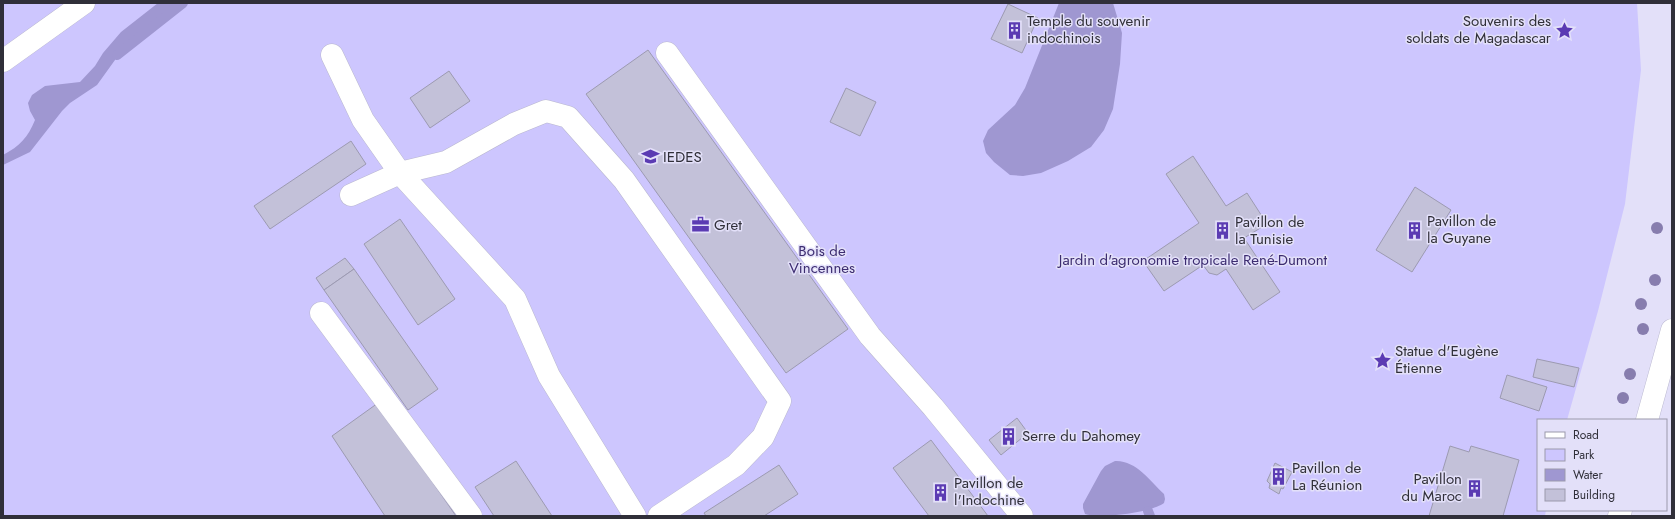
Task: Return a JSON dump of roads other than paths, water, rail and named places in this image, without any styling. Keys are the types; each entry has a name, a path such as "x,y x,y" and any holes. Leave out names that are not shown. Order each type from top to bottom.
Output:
{"street":[{"path":"3,61 84,3"},
{"path":"667,53 870,336 933,407 1022,516"},
{"path":"332,55 363,120 400,173 515,299 549,376 635,516"},
{"path":"351,195 400,173 446,162 514,124 546,111 568,117 624,180 780,401 763,437 736,465 659,516"},
{"path":"322,313 471,516"},
{"path":"1647,419 1672,330"}],"water":[{"path":"158,3 178,3 137,35 115,60 97,85 70,103 62,111 30,152 3,165 3,155 23,140 35,120 28,103 32,95 45,86 80,82 95,66 103,53 121,32"},
{"path":"1059,3 1113,3 1122,33 1120,64 1113,109 1104,130 1091,147 1068,161 1041,173 1023,176 1010,175 994,162 986,153 983,141 988,130 1015,105 1025,88"},
{"path":"1115,461 1130,464 1142,472 1164,494 1164,503 1148,510 1124,514 1101,516 1085,514 1083,504 1101,471 1105,466"}],"waterway":[{"path":"117,55 183,3"},
{"path":"1148,511 1150,516"}],"place":[{"name":"Temple du souvenir indochinois","path":"1014,30"},
{"name":"Souvenirs des soldats de Magadascar","path":"1564,30"},
{"name":"IEDES","path":"650,157"},
{"name":"Gret","path":"701,225"},
{"name":"Pavillon de la Guyane","path":"1414,230"},
{"name":"Pavillon de la Tunisie","path":"1222,231"},
{"name":"Statue d'Eugène Étienne","path":"1382,360"},
{"name":"Serre du Dahomey","path":"1009,436"},
{"name":"Pavillon de La Réunion","path":"1279,477"},
{"name":"Pavillon du Maroc","path":"1475,488"},
{"name":"Pavillon de l'Indochine","path":"941,492"}],"park label":[{"name":"Bois de Vincennes","path":"822,260"},
{"name":"Jardin d'agronomie tropicale René-Dumont","path":"1193,260"}]}
